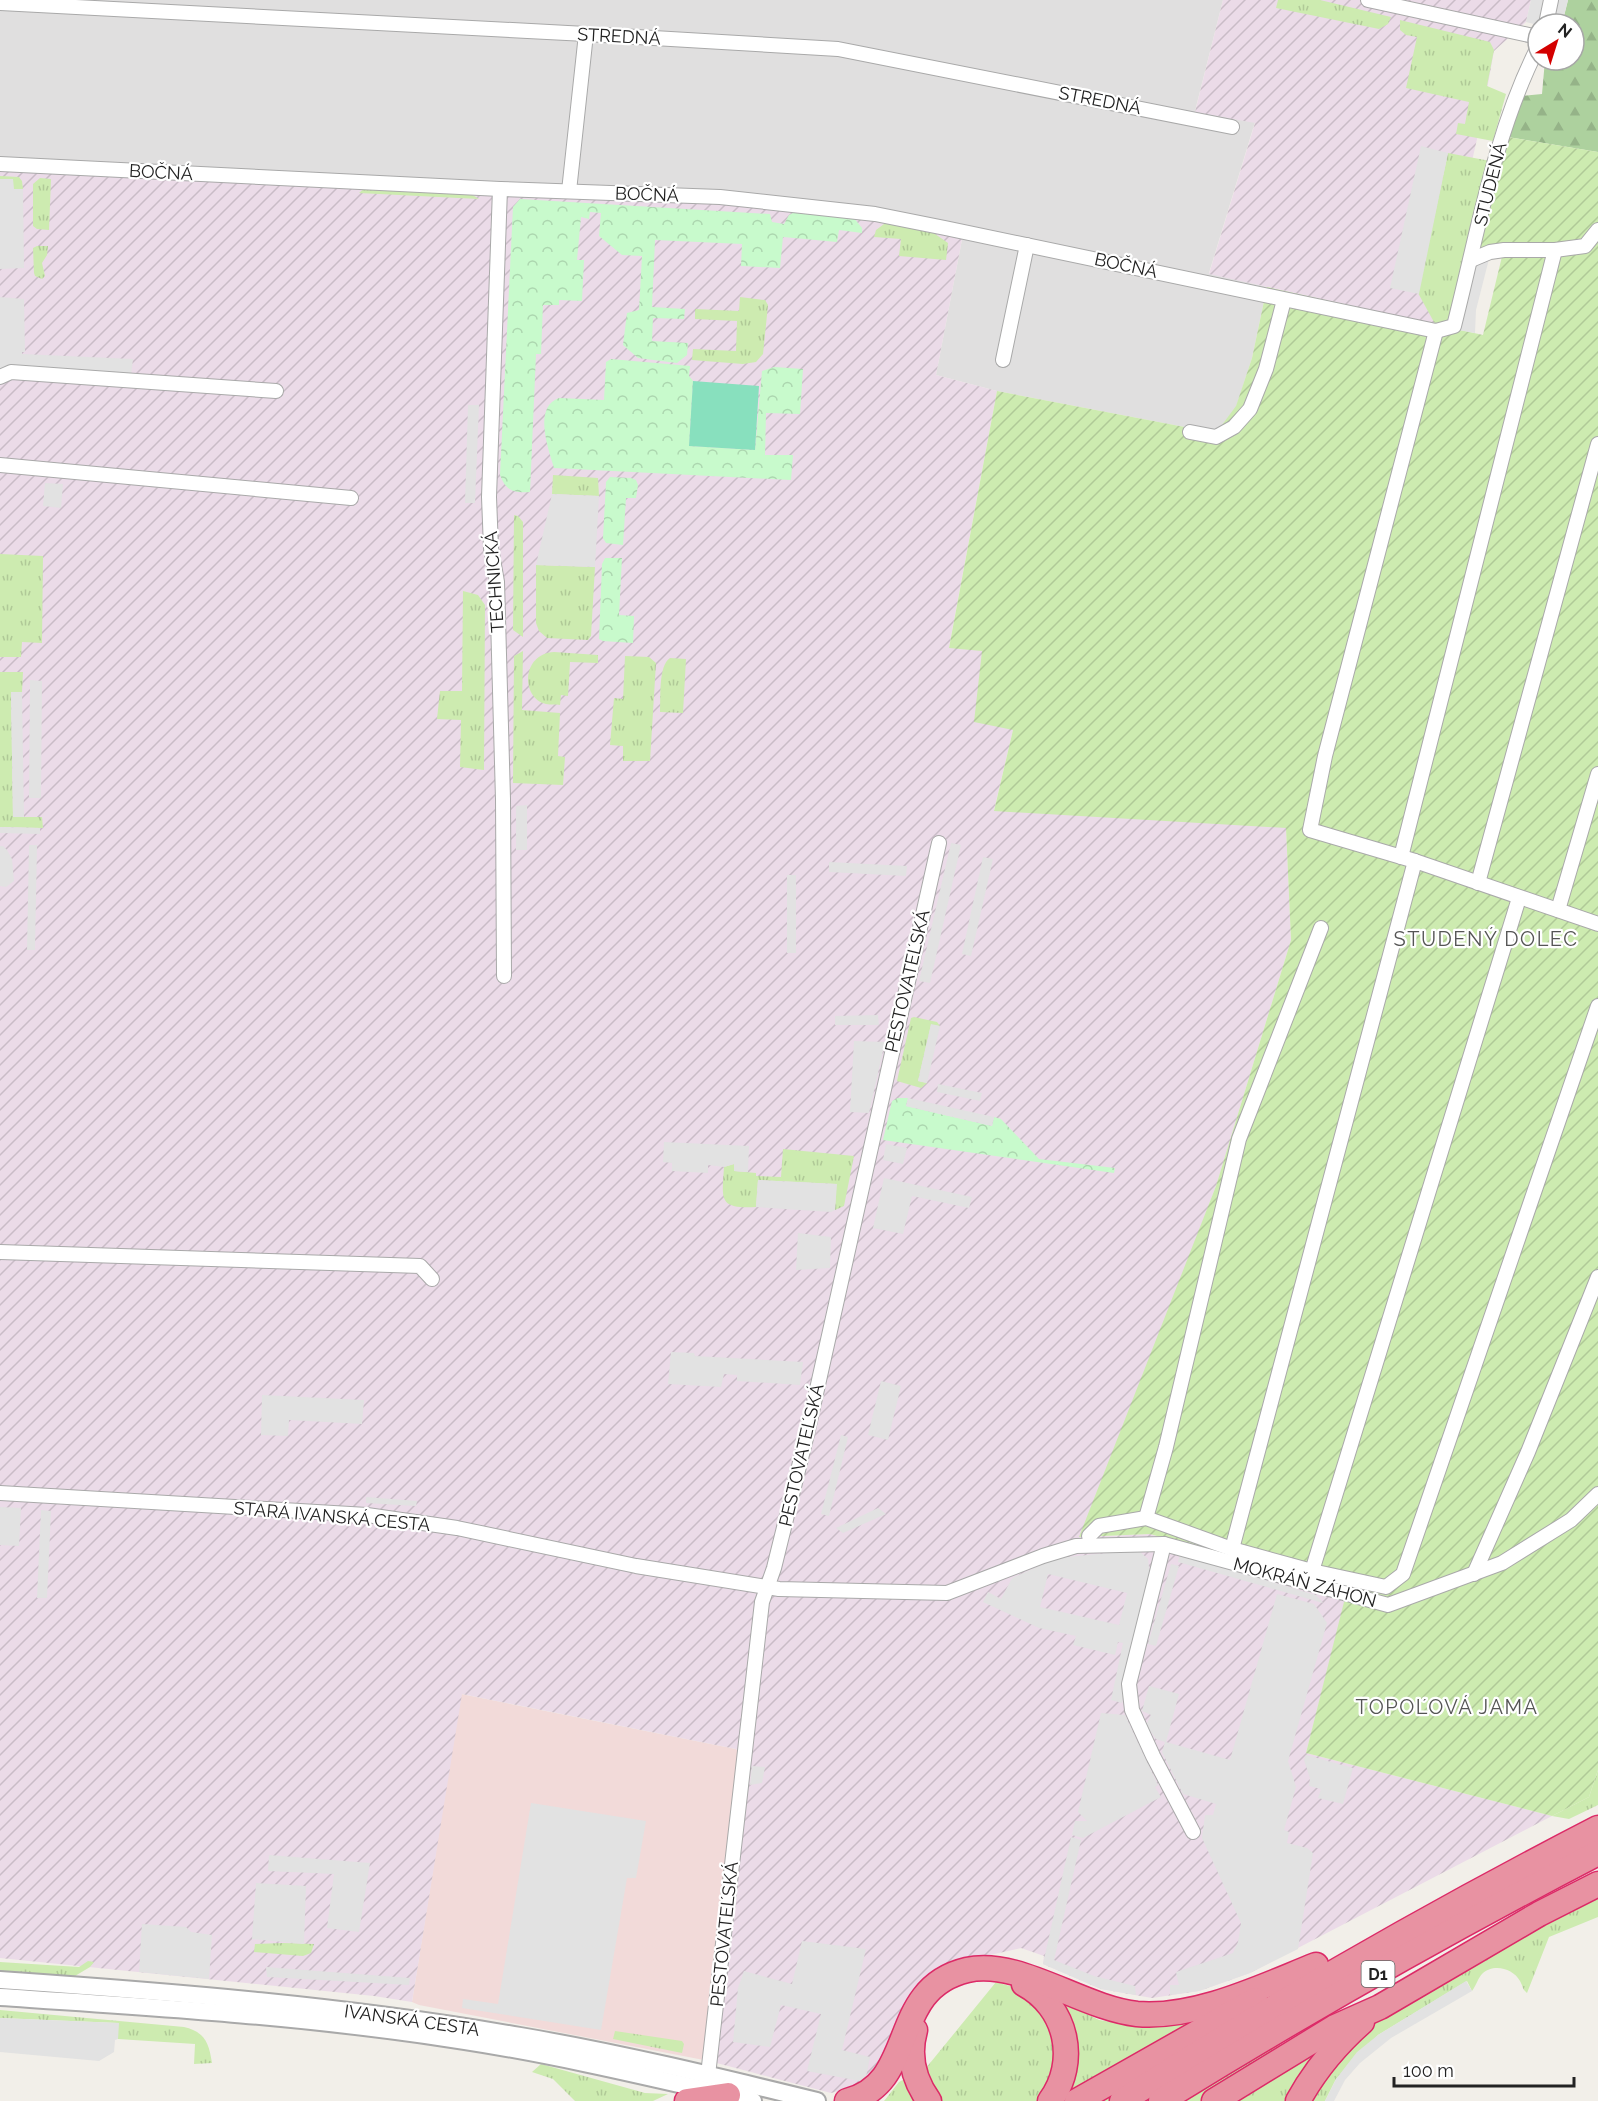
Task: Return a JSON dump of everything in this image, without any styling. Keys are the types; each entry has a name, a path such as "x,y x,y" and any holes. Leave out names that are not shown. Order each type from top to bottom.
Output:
{"highway":[{"name":"D1","path":"1122,2101 1243,2026 1394,1938 1598,1828"},
{"name":"D1","path":"1161,2101 1277,2031 1525,1891 1598,1853"},
{"path":"1214,2101 1335,2027 1380,2007 1539,1914 1598,1884"},
{"path":"1077,2101 1363,1940 1394,1938"},
{"path":"848,2101 871,2091 883,2080 891,2068 914,2012 932,1988 966,1970 984,1968 1107,2008 1152,2014 1178,2012 1215,2002 1316,1965"},
{"path":"928,2101 916,2078 912,2058 913,2039 922,2014 939,1994 957,1983 1004,1973 1036,1992 1054,2011 1062,2028 1066,2064 1061,2082 1050,2101"},
{"path":"1298,2101 1330,2054 1380,2007"}],"street":[{"path":"1368,0 1526,34"},
{"name":"STREDNÁ","path":"0,3 838,49 1232,127"},
{"path":"569,191 586,34"},
{"name":"STUDENÁ","path":"1454,326 1502,136 1526,71"},
{"name":"BOČNÁ","path":"0,164 500,189 679,195 775,202 875,214 1436,331 1454,326"},
{"name":"TECHNICKÁ","path":"500,189 489,497 491,548 497,582 503,799 504,976"},
{"path":"1471,260 1490,252 1504,250 1555,250 1585,246 1598,230"},
{"path":"1003,360 1027,245"},
{"path":"1401,857 1555,250"},
{"path":"1190,432 1216,437 1234,427 1250,409 1266,369 1284,300"},
{"path":"1436,331 1325,756 1310,830 1415,861 1598,924"},
{"path":"0,376 12,372 276,391"},
{"path":"1478,883 1598,444"},
{"path":"0,465 351,498"},
{"path":"1558,910 1598,774"},
{"name":"PESTOVATEĽSKÁ","path":"707,2090 752,1678 765,1588 774,1568 807,1434 939,843"},
{"path":"1232,1549 1415,861"},
{"path":"1312,1571 1519,898"},
{"path":"1146,1518 1166,1447 1239,1138 1321,928"},
{"path":"1089,1536 1099,1526 1146,1518 1232,1549 1312,1571 1386,1587 1403,1574 1598,1006"},
{"path":"0,1252 420,1266 432,1279"},
{"path":"1474,1574 1528,1452 1598,1277"},
{"name":"STARÁ IVANSKÁ CESTA","path":"0,1493 367,1515 457,1528 636,1566 765,1588"},
{"name":"MOKRÁŇ ZÁHON","path":"765,1588 947,1593 1076,1546 1164,1544 1388,1605 1502,1563 1571,1520 1598,1494"},
{"path":"1164,1544 1130,1684 1130,1693 1132,1710 1143,1736 1193,1832"},
{"name":"IVANSKÁ CESTA","path":"0,1980 254,2001 416,2020 520,2036 707,2090 818,2101"},
{"name":"IVANSKÁ CESTA","path":"0,1997 252,2014 363,2026 535,2052 753,2101"}],"shaded area":[{"path":"0,0 1223,0 1195,111 1255,122 1209,273 1267,287 1252,358 1236,407 1216,433 997,391 936,375 964,229 580,189 0,157"},
{"path":"1223,0 1531,0 1528,12 1526,12 1526,22 1494,51 1482,117 1435,324 1209,274 1255,123 1195,112"},
{"path":"1531,0 1543,0 1541,12 1528,12"},
{"path":"1558,0 1568,0 1565,12 1555,12"},
{"path":"1421,146 1448,153 1419,294 1390,288"},
{"path":"0,157 580,189 839,207 964,229 936,375 997,391 949,647 982,650 1013,730 994,810 1286,827 1291,940 1216,1186 1083,1537 1150,1534 1348,1590 1306,1753 1552,1816 1250,1973 1199,1991 1152,1998 1101,1989 1043,1964 1044,1956 1021,1948 959,1962 866,2085 831,2093 709,2061 743,1756 736,1749 462,1694 412,2002 374,1996 0,1958"},
{"path":"0,179 13,179 14,189 23,189 24,268 0,269"},
{"path":"1489,259 1476,310 1475,333 1458,330 1475,262"},
{"path":"0,297 24,299 25,352 22,354 133,359 131,376 13,366 0,370"},
{"path":"468,405 479,405 475,503 465,503"},
{"path":"45,483 63,484 61,508 43,506"},
{"path":"552,494 599,496 595,567 536,565"},
{"path":"30,680 42,681 41,798 29,798"},
{"path":"11,692 22,692 24,817 13,817"},
{"path":"527,805 527,850 516,850 516,806"},
{"path":"0,827 40,828 40,834 0,833"},
{"path":"951,843 961,845 930,983 919,981"},
{"path":"29,845 37,845 35,950 27,950"},
{"path":"0,846 7,850 12,859 14,881 6,887 0,886"},
{"path":"983,857 993,859 971,956 962,954"},
{"path":"829,862 907,866 906,876 829,872"},
{"path":"787,875 796,875 796,953 787,953"},
{"path":"878,1015 879,1025 835,1025 835,1016"},
{"path":"931,1024 940,1026 927,1083 918,1081"},
{"path":"854,1041 885,1042 869,1113 850,1112"},
{"path":"938,1084 982,1093 980,1101 937,1092"},
{"path":"908,1098 994,1117 992,1126 906,1106"},
{"path":"664,1142 749,1146 748,1172 734,1171 734,1164 724,1167 708,1165 708,1173 672,1171 672,1163 663,1162"},
{"path":"886,1144 907,1148 903,1164 883,1160"},
{"path":"884,1178 972,1197 969,1208 912,1196 903,1234 873,1228"},
{"path":"758,1180 837,1184 835,1210 831,1212 756,1207"},
{"path":"798,1233 831,1237 830,1268 796,1270"},
{"path":"671,1352 694,1353 695,1356 803,1362 800,1385 737,1381 737,1375 724,1374 721,1387 668,1384"},
{"path":"881,1381 901,1386 888,1440 868,1435"},
{"path":"262,1395 364,1400 362,1424 289,1420 288,1436 261,1435"},
{"path":"841,1435 848,1437 829,1516 821,1514"},
{"path":"366,1497 417,1501 416,1506 366,1503"},
{"path":"0,1507 21,1508 19,1546 0,1545"},
{"path":"878,1508 886,1514 843,1533 836,1528"},
{"path":"41,1510 51,1511 47,1598 37,1598"},
{"path":"1138,1550 1148,1559 1150,1575 1122,1703 1111,1700 1123,1643 1118,1642 1115,1655 1073,1645 1076,1636 1039,1628 983,1602 988,1592 1001,1599 1012,1578 1057,1558","holes":["1048,1574 1127,1593 1119,1625 1040,1607"]},
{"path":"1180,1555 1316,1595 1323,1603 1178,1562"},
{"path":"1171,1564 1179,1566 1156,1646 1148,1644"},
{"path":"1277,1594 1314,1604 1327,1623 1288,1761 1296,1787 1284,1830 1289,1832 1287,1843 1307,1848 1313,1853 1298,1949 1250,1973 1199,1991 1170,1995 1170,1985 1179,1985 1176,1972 1233,1953 1238,1942 1241,1923 1202,1838 1205,1815 1213,1815 1216,1804 1183,1794 1162,1752 1165,1742 1156,1739 1146,1725 1151,1715 1142,1711 1149,1686 1179,1694 1166,1742 1230,1760"},
{"path":"461,1694 736,1749 743,1756 709,2061 412,2002"},
{"path":"1101,1713 1125,1715 1158,1785 1155,1787 1161,1797 1083,1838 1072,1835 1075,1821 1087,1821 1078,1812"},
{"path":"1306,1755 1353,1768 1343,1804 1318,1798 1321,1789 1309,1786 1310,1778 1304,1760"},
{"path":"752,1766 765,1767 762,1783 750,1785"},
{"path":"531,1803 646,1821 636,1878 627,1878 601,2030 462,2008 463,1999 498,2004"},
{"path":"1071,1837 1081,1840 1054,1960 1094,1976 1135,1986 1136,1995 1101,1989 1043,1964"},
{"path":"269,1855 370,1863 359,1932 327,1928 334,1874 268,1871"},
{"path":"256,1883 306,1886 304,1944 252,1939"},
{"path":"142,1924 186,1927 191,1932 212,1935 209,1979 139,1972"},
{"path":"802,1941 866,1949 842,2050 870,2057 865,2082 807,2071 821,2014 781,2005 770,2047 733,2042 738,1988 744,1971 792,1984"},
{"path":"266,1967 410,1978 409,1985 267,1977"},
{"path":"1466,1981 1472,1991 1391,2038 1360,2063 1345,2080 1334,2101 1325,2101 1336,2079 1357,2052 1378,2035"},
{"path":"0,2018 119,2023 118,2039 115,2040 114,2052 99,2061 0,2052"}],"green space":[{"path":"1278,0 1320,0 1391,17 1388,24 1379,29 1276,8"},
{"path":"1568,0 1598,0 1598,152 1508,137 1522,96 1542,94 1544,72 1586,72 1586,12 1565,12"},
{"path":"1400,20 1490,42 1494,50 1487,86 1506,94 1493,141 1456,134 1458,123 1465,124 1469,102 1406,88 1417,37 1406,35 1400,30"},
{"path":"1508,137 1598,152 1598,1770 1589,1797 1552,1816 1306,1753 1347,1590 1150,1534 1079,1537 1216,1186 1291,940 1286,828 994,811 1013,730 974,722 982,651 949,648 997,391 1216,433 1236,406 1252,358 1267,287 1483,335 1505,244 1478,249"},
{"path":"1448,153 1490,161 1451,322 1444,325 1435,324 1418,293"},
{"path":"0,176 19,177 23,189 13,189 13,179 0,179"},
{"path":"40,178 51,179 49,230 37,229 33,226 33,184"},
{"path":"366,187 471,194 479,199 359,193"},
{"path":"520,199 770,214 772,222 784,224 789,215 797,211 854,218 862,228 862,233 839,230 837,242 783,237 780,268 741,266 742,244 655,240 652,307 685,309 684,319 653,318 652,341 688,343 687,355 677,363 638,358 623,345 627,313 639,310 642,256 622,255 599,236 601,213 590,212 589,219 581,217 577,260 584,260 582,301 559,300 559,305 543,305 541,354 536,354 530,492 519,492 508,488 500,475 513,207"},
{"path":"893,222 928,229 948,243 946,260 899,256 901,239 874,237 876,230 884,224"},
{"path":"48,246 47,255 42,263 45,276 42,279 34,273 33,248"},
{"path":"740,297 765,300 768,305 763,354 756,362 743,364 692,360 693,349 736,351 737,321 695,319 695,309 739,311"},
{"path":"611,359 690,366 689,376 693,381 689,446 755,450 762,371 774,367 803,369 800,414 766,413 765,455 793,455 791,480 554,468 544,429 546,410 559,398 604,400 606,362"},
{"path":"693,381 759,386 755,450 689,446"},
{"path":"553,475 598,478 599,496 552,494"},
{"path":"610,477 631,478 636,480 638,485 636,498 626,498 623,545 606,543 603,538 606,482"},
{"path":"514,515 523,522 523,637 513,630"},
{"path":"0,554 43,556 42,643 22,642 21,657 0,657"},
{"path":"605,558 622,558 619,615 634,616 633,643 599,639 602,564"},
{"path":"536,565 595,567 591,636 588,640 547,638 539,631 536,623"},
{"path":"463,591 478,595 485,605 484,770 460,767 461,720 437,719 440,691 462,691"},
{"path":"523,651 522,710 560,713 558,756 565,757 563,785 513,783 514,656"},
{"path":"554,652 598,655 598,663 570,662 568,696 561,695 560,705 546,704 538,700 532,694 529,685 528,676 535,660"},
{"path":"625,656 649,657 656,663 650,761 623,761 623,746 610,745 614,698 623,699"},
{"path":"670,658 686,659 683,713 660,712 662,675 666,662"},
{"path":"0,672 23,672 22,692 11,692 13,817 42,817 43,828 0,827"},
{"path":"911,1018 937,1022 940,1026 931,1025 918,1081 927,1083 921,1088 897,1081"},
{"path":"898,1098 908,1098 906,1106 992,1126 994,1117 1001,1119 1039,1159 1115,1168 1114,1173 883,1140 892,1101"},
{"path":"783,1149 854,1156 844,1206 835,1210 836,1184 758,1180 756,1207 735,1206 725,1200 723,1195 724,1167 734,1164 734,1171 756,1173 756,1176 781,1177"},
{"path":"1598,1770 1598,1805 1569,1819 1552,1816 1589,1797"},
{"path":"1598,1898 1598,1917 1549,1937 1527,1993 1517,1977 1508,1970 1497,1968 1487,1971 1472,1991 1467,1981 1378,2035 1336,2079 1325,2101 884,2101 899,2082 926,2068 996,1982 1063,2002 1099,2020 1137,2026 1198,2018 1329,2062 1368,2028 1513,1940"},
{"path":"255,1944 314,1944 311,1953 303,1956 254,1952"},
{"path":"88,1961 94,1962 70,1979 0,1973 0,1962 79,1967"},
{"path":"0,2010 184,2027 197,2032 205,2039 212,2063 194,2064 195,2044 118,2039 118,2023 0,2018"},
{"path":"615,2031 682,2041 684,2044 682,2053 613,2039"},
{"path":"541,2064 645,2093 668,2094 653,2101 575,2101 553,2079 532,2072"}],"district":[{"name":"STUDENÝ DOLEC","path":"1486,939"},
{"name":"TOPOĽOVÁ JAMA","path":"1447,1707"}]}
